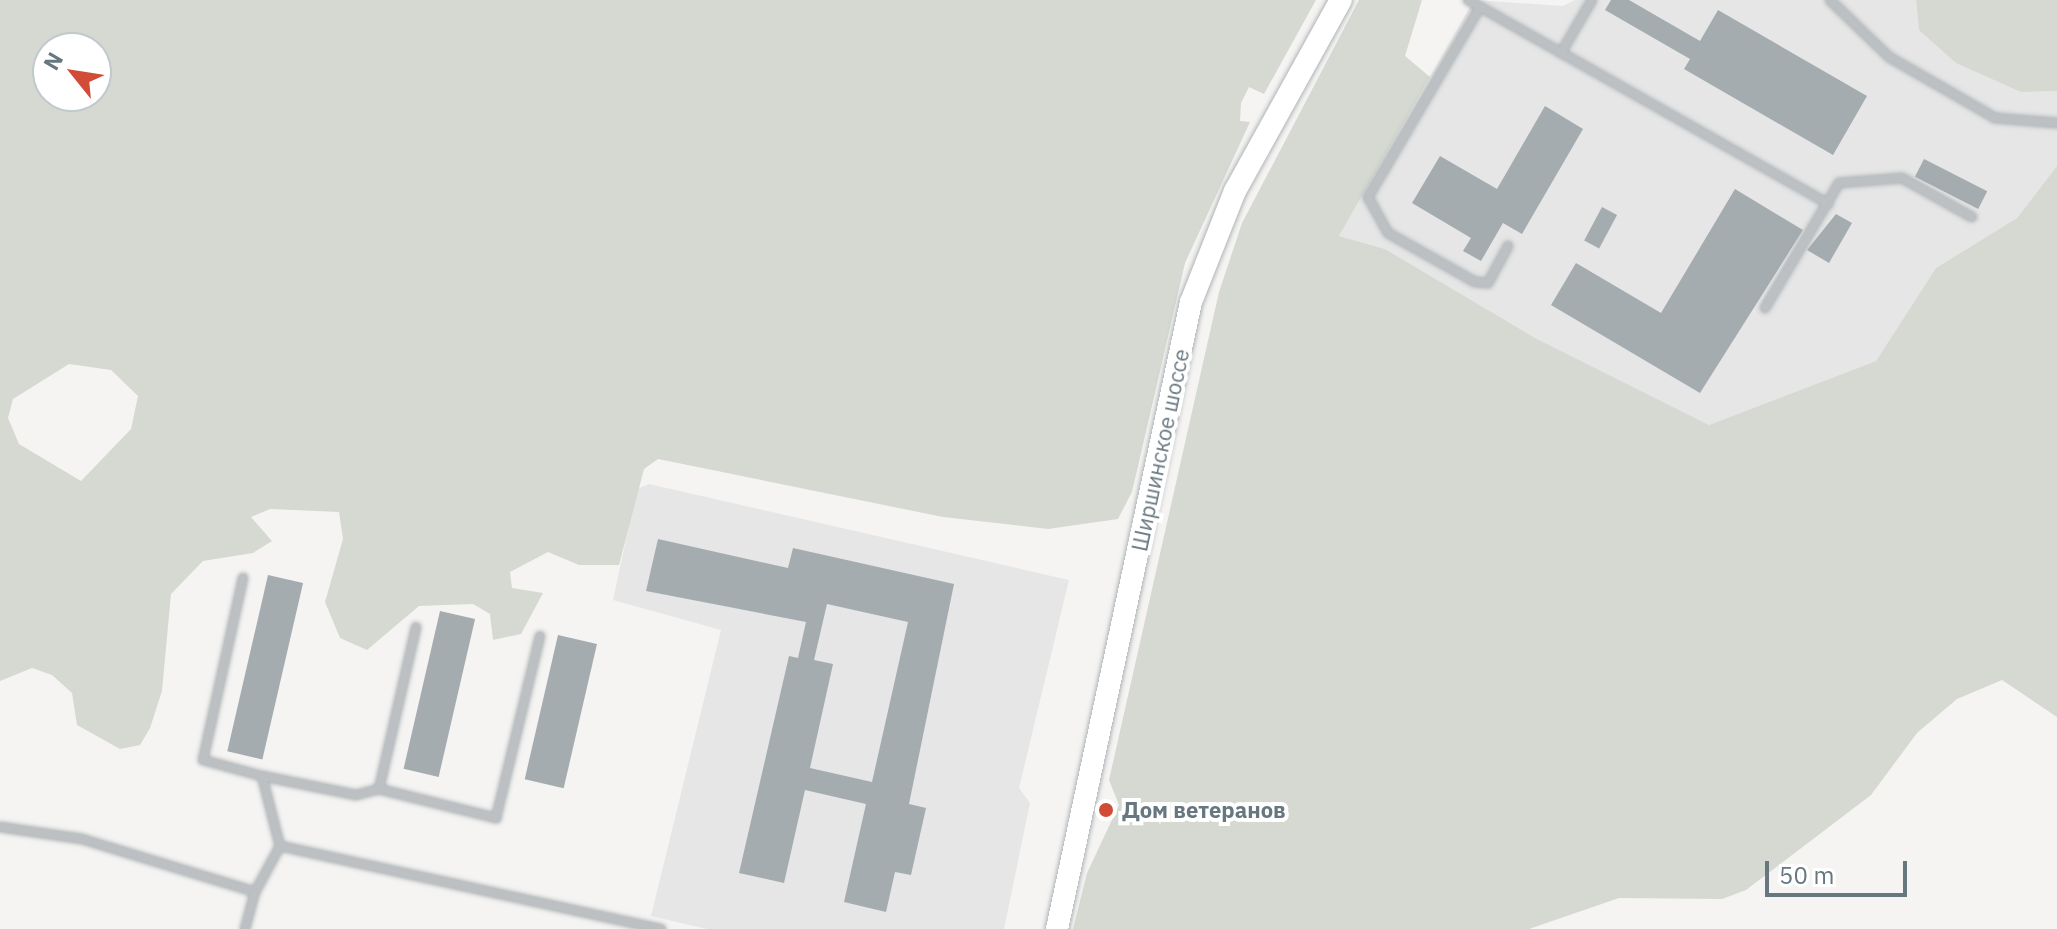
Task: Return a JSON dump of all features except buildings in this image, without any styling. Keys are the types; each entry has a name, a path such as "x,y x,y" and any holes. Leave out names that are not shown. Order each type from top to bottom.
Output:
{"main road":[{"name":"Ширшинское шоссе","path":"1057,929 1191,302 1235,191 1341,0"}],"lane":[{"path":"1468,0 1828,204"},
{"path":"1561,53 1592,0"},
{"path":"1830,0 1889,57 1982,111 2031,126 2057,123"},
{"path":"1480,7 1368,197 1388,233 1475,282 1488,283 1508,246"},
{"path":"1765,308 1839,183 1902,178 1972,217"},
{"path":"243,578 203,760 262,776 356,795 379,789 496,818 540,636"},
{"path":"379,789 416,627"},
{"path":"245,929 255,892 280,846 262,776"},
{"path":"0,827 82,839 255,892"},
{"path":"280,846 661,929"}],"shaded area":[{"path":"0,0 1316,0 1264,94 1249,87 1241,103 1240,121 1250,122 1185,263 1132,492 1118,519 1048,529 943,517 658,459 644,469 619,565 579,565 548,552 510,572 512,588 543,593 521,634 493,640 490,614 473,604 419,606 367,650 340,638 325,602 343,539 339,512 270,509 251,517 272,541 253,553 203,561 171,594 162,691 150,728 140,745 120,749 77,725 72,693 52,675 32,668 0,681","holes":["69,364 111,370 138,396 131,429 81,481 19,444 8,418 13,399"]},
{"path":"1359,0 1422,0 1405,56 1430,77 1339,236 1385,249 1537,339 1709,425 1876,361 1936,268 2017,218 2057,166 2057,717 2002,680 1957,699 1917,733 1871,795 1746,890 1722,899 1619,898 1529,929 1073,929 1087,873 1119,805 1109,780 1219,292 1242,223"},
{"path":"1474,0 1563,6 1575,0 1916,0 1919,30 2021,92 2057,91 2057,166 2017,218 1936,268 1876,361 1709,425 1537,339 1385,249 1339,236"},
{"path":"1916,0 2057,0 2057,91 2021,92 1956,63 1919,30"},
{"path":"649,484 1069,580 1019,788 1030,803 1004,929 707,929 651,916 721,630 613,600 637,489"}],"place":[{"name":"Дом ветеранов","path":"1106,810"}]}
